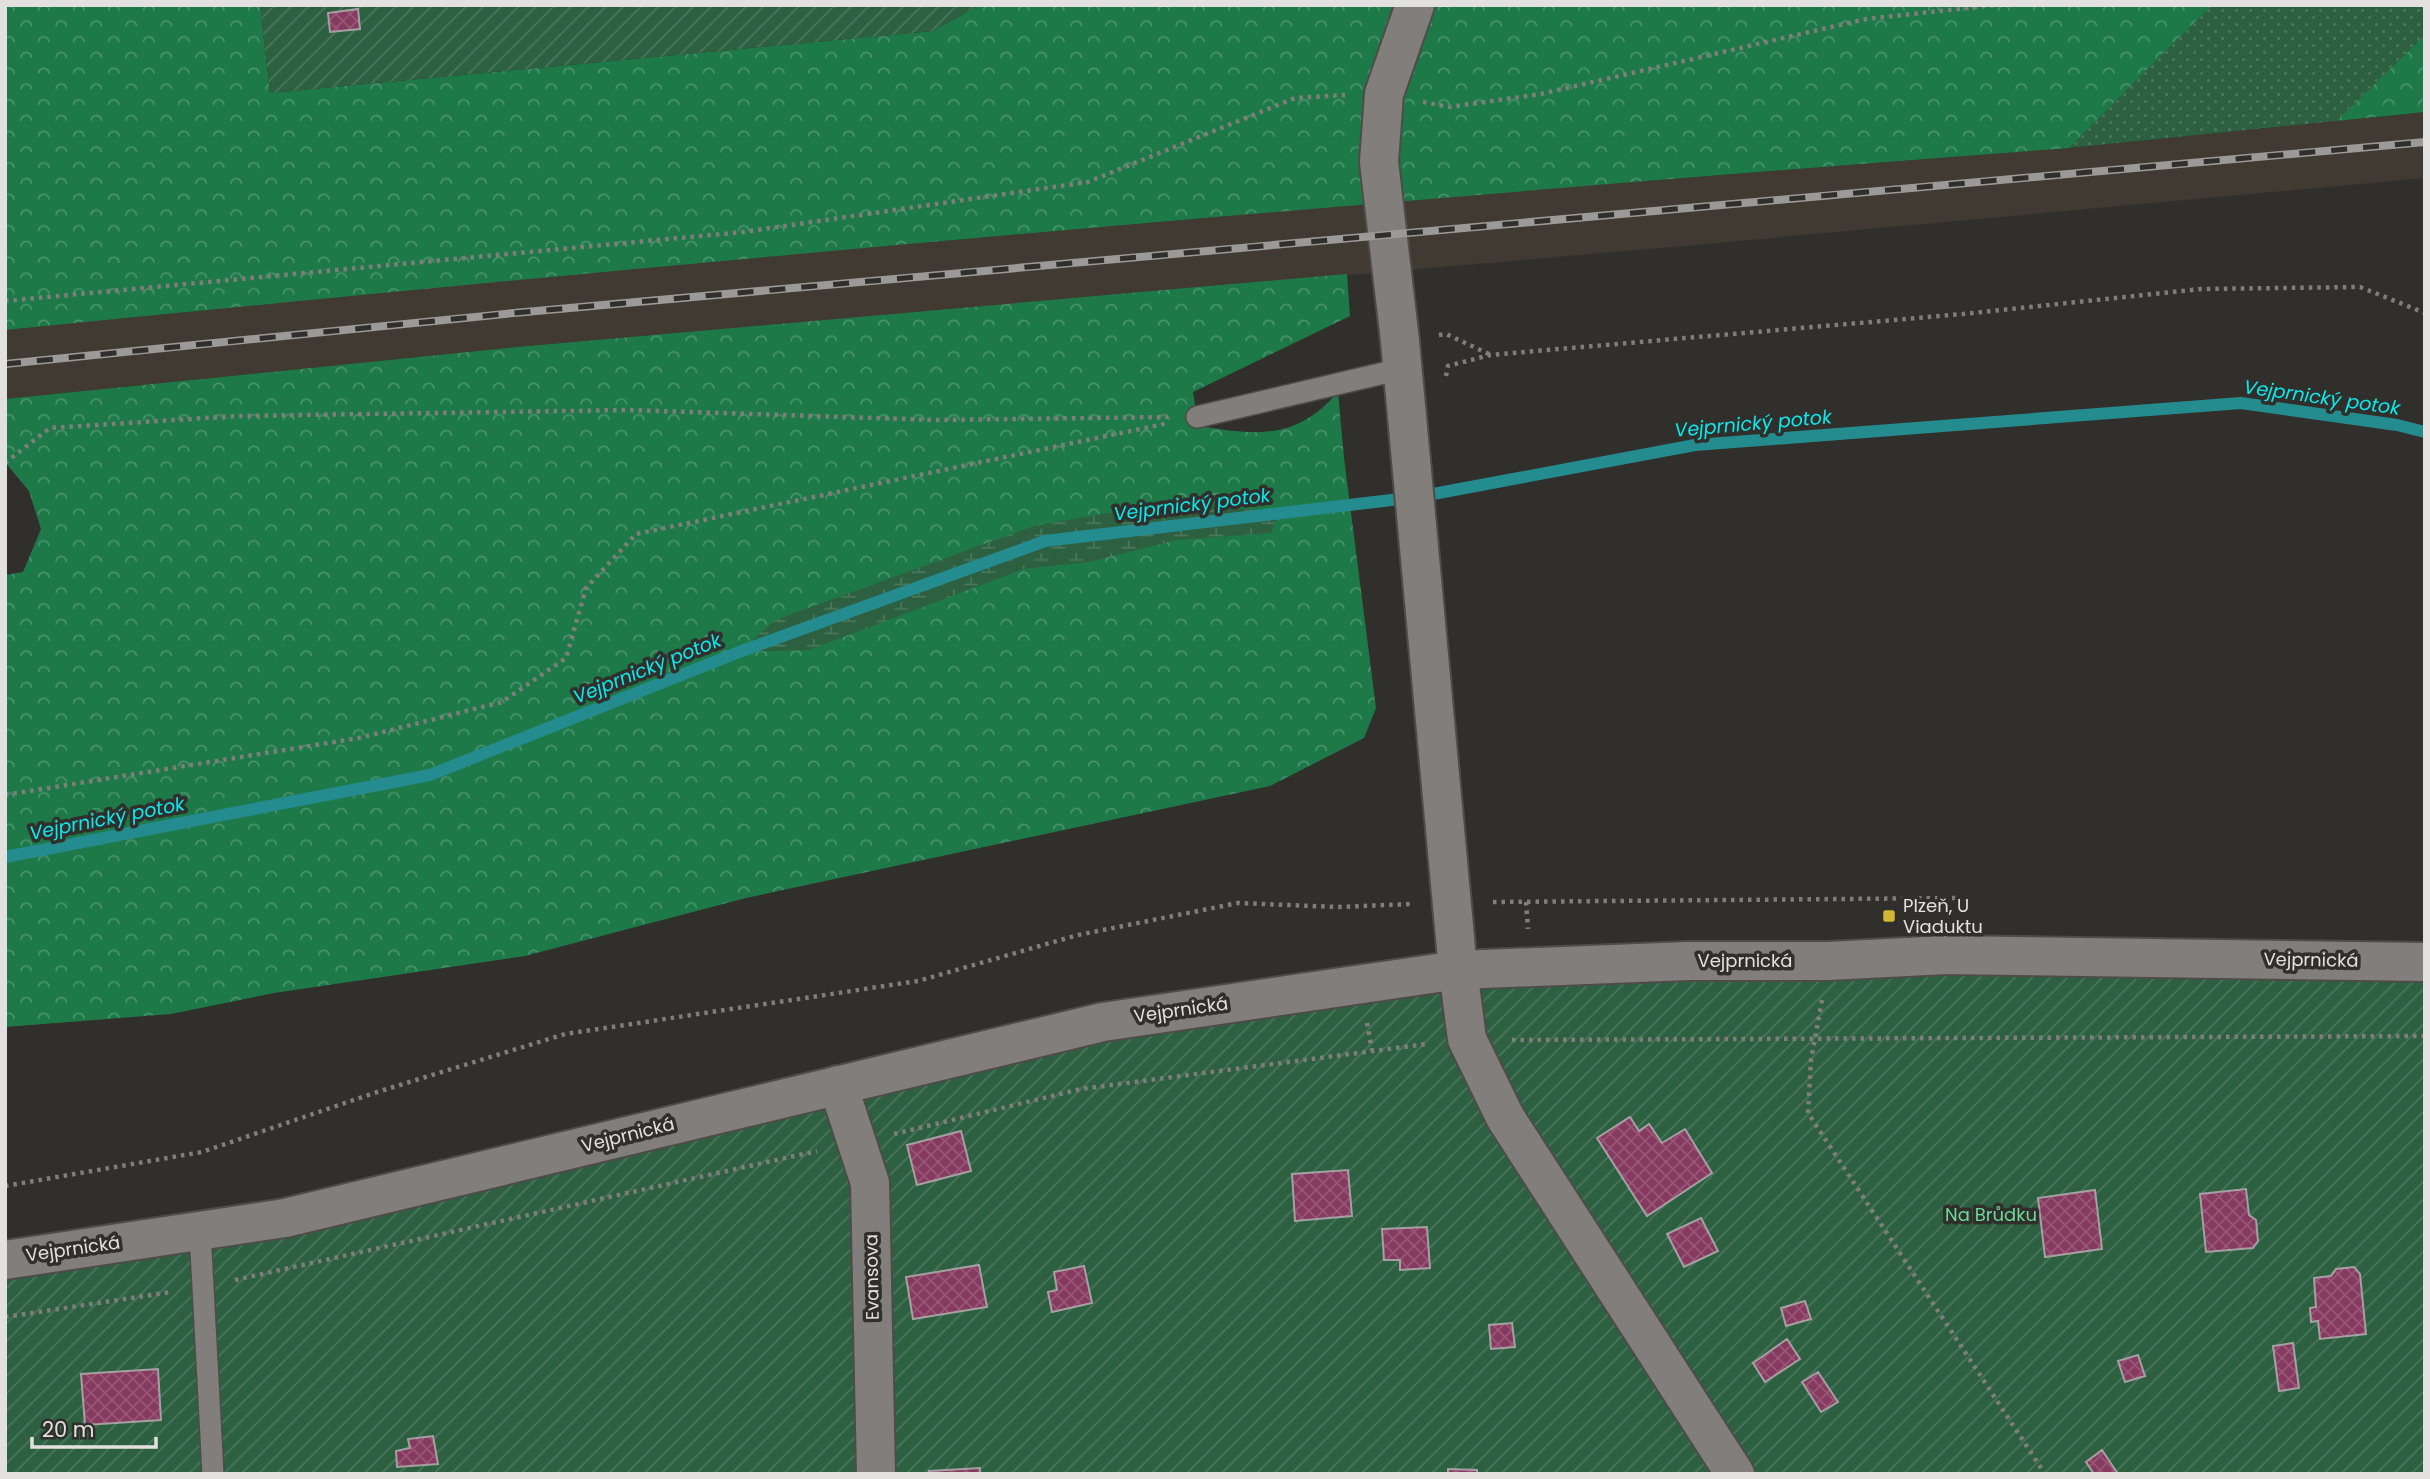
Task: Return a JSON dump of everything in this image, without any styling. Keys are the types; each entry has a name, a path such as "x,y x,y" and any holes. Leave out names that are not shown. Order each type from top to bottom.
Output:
{"main road":[{"path":"1415,5 1384,94 1379,162 1401,355 1458,970 1467,1040 1506,1116 1735,1474"},
{"name":"Vejprnická","path":"5,1260 285,1218 1103,1021 1458,970 1688,961 1828,961 1946,955 2425,962"},
{"name":"Evansova","path":"838,1085 870,1183 876,1474"}],"lane":[{"path":"1197,417 1401,355"},
{"path":"200,1230 213,1474"}],"path":[{"path":"5,301 743,232 1088,182 1295,98 1384,94 1449,107 1541,94 1866,19 1995,5"},
{"path":"1446,379 1448,366 1490,355 1964,314 2201,289 2360,287 2425,313"},
{"path":"1401,355 1446,334 1490,355"},
{"path":"5,463 50,428 237,416 629,410 937,420 1197,417"},
{"path":"5,794 359,738 502,702 566,658 586,588 636,534 1197,417"},
{"path":"5,1186 202,1152 374,1093 565,1034 918,981 1078,935 1238,902 1338,907 1452,902 1959,898"},
{"path":"1828,961 1815,1039 1808,1113 2045,1474"},
{"path":"5,1317 203,1287 857,1143 1081,1089 1467,1040 2425,1036"}],"shaded area":[{"path":"2425,112 2425,178 1684,246 517,347 5,399 5,330 511,279 1488,193 2069,148"}],"green space":[{"path":"5,5 260,5 270,93 933,31 979,5 2212,5 2069,148 1037,233 5,330"},
{"path":"260,5 979,5 933,31 270,93"},
{"path":"2212,5 2425,5 2425,35 2336,121 2069,148"},
{"path":"2425,35 2425,112 2336,121"},
{"path":"1347,274 1350,316 1193,392 1197,417 1205,427 1262,432 1293,426 1323,407 1338,392 1376,708 1364,738 1270,786 746,898 525,956 274,993 171,1014 5,1027 5,575 23,572 41,529 29,491 5,462 5,399 517,347"},
{"path":"1177,501 1279,513 1271,533 1177,540 1089,562 1023,569 809,650 739,652 775,620 1034,526"},
{"name":"Na Brůdku","path":"2425,962 2425,1474 5,1474 5,1260 1361,984"}],"building":[{"path":"358,9 360,29 330,32 328,13"},
{"path":"1630,1117 1639,1131 1649,1124 1662,1143 1685,1129 1712,1173 1647,1216 1597,1138"},
{"path":"961,1131 971,1171 917,1185 907,1145"},
{"path":"1348,1170 1352,1216 1295,1221 1292,1174"},
{"path":"2246,1189 2249,1215 2256,1220 2258,1241 2253,1248 2206,1252 2200,1194"},
{"path":"2095,1190 2102,1249 2045,1257 2038,1198"},
{"path":"1701,1218 1718,1251 1684,1267 1667,1234"},
{"path":"1427,1227 1430,1268 1400,1270 1400,1260 1384,1260 1382,1229"},
{"path":"979,1265 987,1307 913,1319 906,1277"},
{"path":"1084,1266 1092,1303 1052,1312 1048,1292 1057,1290 1054,1272"},
{"path":"2354,1267 2360,1274 2366,1334 2320,1339 2318,1321 2311,1322 2310,1308 2316,1307 2314,1278 2331,1276 2336,1269"},
{"path":"1805,1301 1811,1319 1786,1326 1781,1308"},
{"path":"1512,1323 1515,1347 1491,1349 1489,1325"},
{"path":"1787,1339 1800,1359 1765,1382 1753,1363"},
{"path":"2293,1343 2299,1388 2279,1391 2273,1346"},
{"path":"2138,1355 2145,1376 2125,1382 2118,1361"},
{"path":"158,1369 161,1420 85,1425 81,1374"},
{"path":"1818,1372 1838,1402 1821,1412 1802,1382"},
{"path":"433,1436 438,1464 397,1467 396,1451 410,1448 408,1439"},
{"path":"2102,1450 2118,1474 2094,1474 2086,1462"},
{"path":"980,1468 980,1474 929,1474 929,1471"},
{"path":"1448,1469 1477,1470 1477,1474 1448,1474"}],"waterway":[{"name":"Vejprnický potok","path":"5,857 430,775 739,652 1045,541 1417,497 1695,445 2241,403 2397,425 2425,432"}],"railway":[{"path":"5,364 514,313 2425,142"}],"place":[{"name":"Plzeň, U Viaduktu","path":"1889,916"}]}
